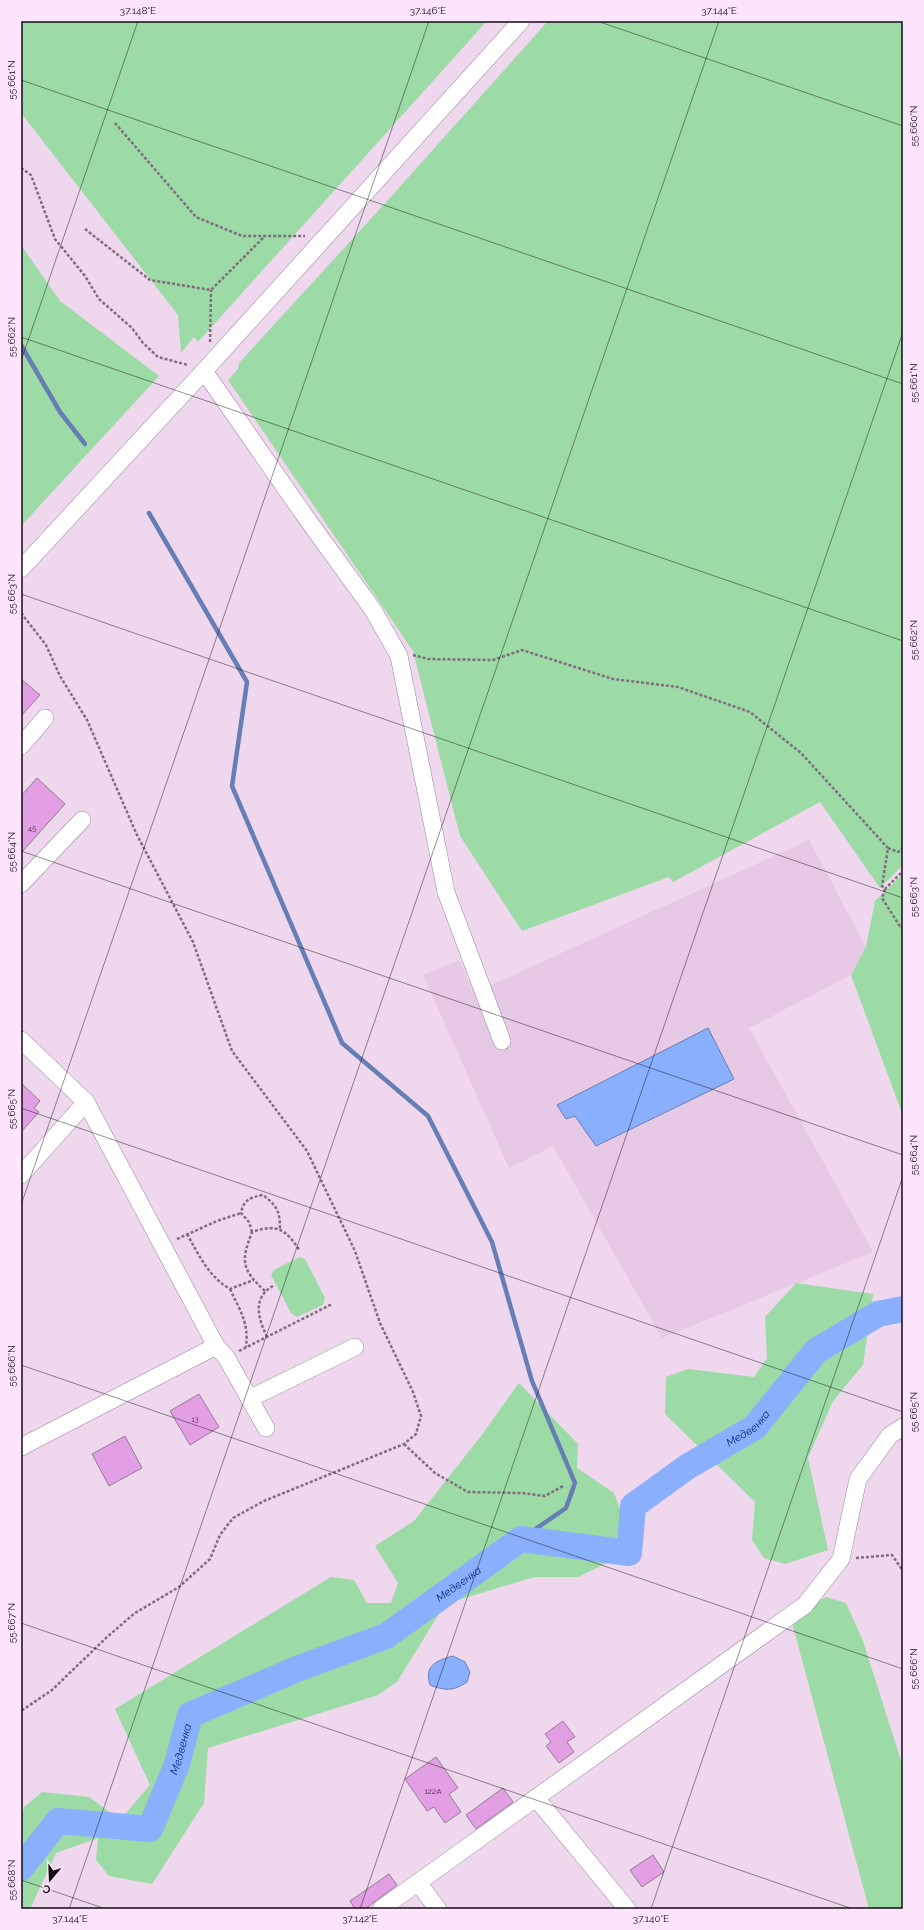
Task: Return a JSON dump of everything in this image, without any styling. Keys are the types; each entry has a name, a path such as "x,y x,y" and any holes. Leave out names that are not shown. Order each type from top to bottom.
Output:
{"street":[{"path":"21,569 207,368 521,21"},
{"path":"207,368 306,519 373,610 399,656 446,892 502,1041"},
{"path":"21,746 45,718"},
{"path":"21,884 82,820"},
{"path":"21,1040 86,1102 163,1247 221,1352 266,1428"},
{"path":"21,1175 86,1102"},
{"path":"249,1398 355,1347"},
{"path":"21,1447 221,1352"},
{"path":"381,1909 805,1605 842,1559 858,1479 890,1435 903,1427"},
{"path":"536,1798 627,1909"},
{"path":"418,1883 438,1909"}],"path":[{"path":"115,123 196,217 242,236 326,236"},
{"path":"21,168 31,175 56,239 85,276 99,299 132,328 143,343 158,357 207,368 211,290 264,236"},
{"path":"85,229 150,280 211,290"},
{"path":"21,613 46,645 60,676 87,720 138,835 192,942 210,987 214,1002"},
{"path":"399,656 414,655 428,659 493,660 522,650 613,679 678,687 750,712 802,753 888,848 898,852 903,848"},
{"path":"885,889 882,886 888,848"},
{"path":"903,871 885,889 882,898 901,928 903,927"},
{"path":"264,1291 249,1275 244,1260 252,1232 249,1222 241,1213 242,1206 251,1197 263,1195 276,1206 280,1217 280,1229"},
{"path":"163,1247 187,1234 241,1213"},
{"path":"252,1232 263,1228 280,1229 290,1237 300,1251"},
{"path":"187,1234 201,1261 212,1275 230,1290 244,1315 246,1327 246,1348"},
{"path":"230,1290 254,1280"},
{"path":"267,1337 259,1321 258,1305 264,1291 273,1286"},
{"path":"221,1352 246,1348 332,1304"},
{"path":"404,1444 435,1473 468,1492 522,1493 545,1496 563,1486"},
{"path":"842,1559 892,1555 903,1571"}],"shaded area":[{"path":"809,840 866,947 851,975 749,1028 873,1252 662,1338 553,1146 509,1168 423,975 459,960 474,993"}],"green space":[{"path":"21,21 487,21 198,342 194,337 181,353 178,315 21,113"},
{"path":"548,21 903,21 903,865 880,888 820,802 673,882 669,877 522,931 460,836 413,651 228,380 238,369 239,363 389,199"},
{"path":"21,245 60,301 159,376 21,526"},
{"path":"903,874 903,1116 851,975 866,947 875,901"},
{"path":"299,1257 305,1259 325,1298 323,1305 297,1317 291,1313 271,1275 274,1270"},
{"path":"796,1283 873,1294 863,1365 833,1401 808,1458 828,1550 785,1564 764,1558 752,1540 755,1502 665,1414 666,1377 688,1369 754,1377 767,1358 765,1317"},
{"path":"519,1383 578,1444 577,1468 614,1493 622,1515 611,1561 578,1577 534,1577 445,1604 397,1682 378,1695 208,1748 204,1803 152,1884 109,1876 96,1860 98,1838 56,1853 30,1909 21,1909 21,1819 24,1807 42,1792 89,1797 120,1820 150,1785 115,1709 331,1577 354,1580 367,1603 391,1603 398,1583 375,1546 414,1521 481,1436"},
{"path":"826,1597 846,1603 863,1641 903,1767 903,1909 869,1909 791,1619"}],"water":[{"path":"708,1028 734,1079 596,1146 575,1116 566,1119 557,1105"},
{"path":"453,1656 465,1662 470,1672 467,1682 458,1687 449,1689 430,1685 430,1668 437,1662"}],"building":[{"path":"21,679 40,695 21,716"},
{"path":"37,778 65,804 21,853 21,796"},
{"path":"21,1083 40,1101 34,1108 39,1112 21,1132"},
{"path":"199,1394 219,1427 190,1445 170,1411"},
{"path":"125,1436 142,1468 109,1486 92,1454"},
{"path":"563,1721 575,1737 567,1742 574,1752 559,1763 546,1746 551,1742 545,1734"},
{"path":"436,1757 458,1788 449,1794 461,1812 445,1823 434,1807 427,1811 405,1779"},
{"path":"503,1788 513,1802 476,1829 466,1815"},
{"path":"653,1855 664,1872 642,1887 630,1870"},
{"path":"389,1874 397,1885 365,1909 355,1909 350,1901"}],"waterway":[{"path":"21,345 60,412 85,444"},
{"path":"149,513 247,682 232,786 342,1043 428,1116 492,1242 532,1381 575,1483 566,1508 521,1539"},
{"name":"Медвенка","path":"21,1868 58,1821 150,1829 177,1764 190,1715 297,1669 386,1636 521,1539 629,1553 633,1506 687,1467 755,1427 816,1351 878,1314 903,1309"}]}
